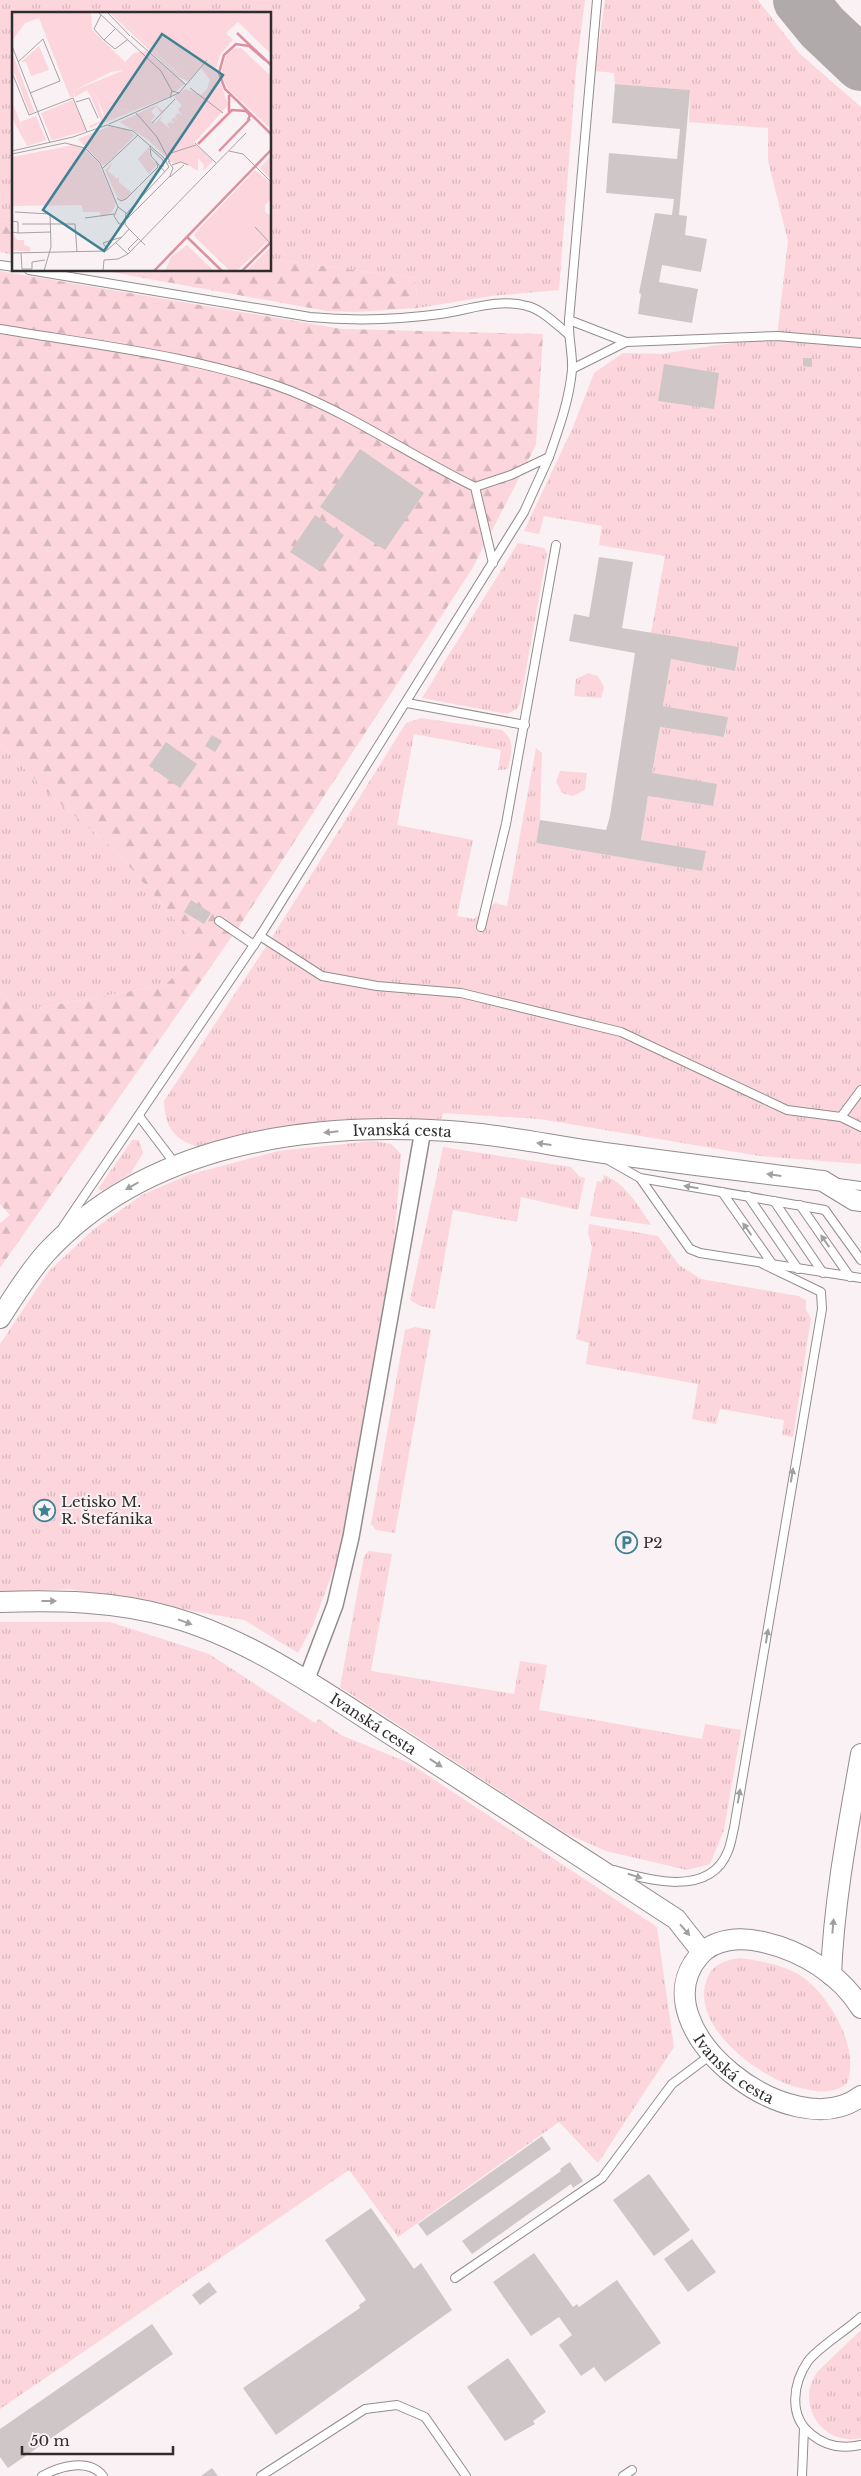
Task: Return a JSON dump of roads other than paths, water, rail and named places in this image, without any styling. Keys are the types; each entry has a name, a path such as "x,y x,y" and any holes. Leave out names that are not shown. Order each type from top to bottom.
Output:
{"street":[{"name":"Ivanská cesta","path":"0,1318 45,1254 88,1215 142,1180 176,1165 231,1148 297,1136 379,1128 451,1131 823,1181 854,1200 861,1201"},
{"path":"306,1681 335,1605 352,1537 423,1130"},
{"name":"Ivanská cesta","path":"0,1602 69,1601 138,1609 172,1617 219,1635 306,1681 676,1919 702,1952 689,1971 685,1993 686,2005 696,2031 712,2054 730,2072 747,2085 765,2096 805,2108 837,2109 848,2105 861,2096"},
{"path":"831,1975 833,1927 840,1872 861,1754"},
{"path":"702,1952 722,1942 731,1940 761,1942 800,1955 831,1975 861,2008"}],"lane":[{"path":"45,1254 260,936 407,703 524,512 549,457 565,410 572,369 568,334 597,0"},
{"path":"36,271 310,317 352,321 440,314 502,302 515,303 530,306 568,334"},
{"path":"569,320 626,342 777,336 861,343"},
{"path":"0,329 199,363 290,390 357,422 438,469 475,487 511,475 549,457"},
{"path":"572,369 626,342"},
{"path":"475,487 493,563"},
{"path":"481,927 506,824 556,545"},
{"path":"407,703 525,725"},
{"path":"219,921 254,945"},
{"path":"260,936 322,976 377,986 461,993 612,1030 787,1110 840,1117 861,1127"},
{"path":"840,1117 861,1090"},
{"path":"139,1116 176,1165"},
{"path":"593,1151 640,1178 825,1210 861,1260"},
{"path":"640,1178 690,1250 763,1264 861,1278"},
{"path":"823,1181 861,1186"},
{"path":"722,1192 773,1265"},
{"path":"748,1196 798,1269"},
{"path":"774,1201 823,1273"},
{"path":"800,1205 850,1277"},
{"path":"588,1862 644,1879 683,1883 710,1872 728,1852 756,1705 796,1448 822,1309 821,1292 763,1264"},
{"path":"455,2278 602,2178 672,2084 712,2054"},
{"path":"861,2317 809,2360 801,2374 794,2401 798,2417 804,2428 818,2440 836,2447 861,2445"},
{"path":"261,2476 365,2409 396,2405 425,2417 466,2476"},
{"path":"802,2476 804,2428"},
{"path":"42,2476 66,2466 83,2466 99,2470 103,2476"},
{"path":"623,2476 632,2470"}],"place":[{"name":"Letisko M. R. Štefánika","path":"45,1510"},
{"name":"P2","path":"627,1542"}]}
